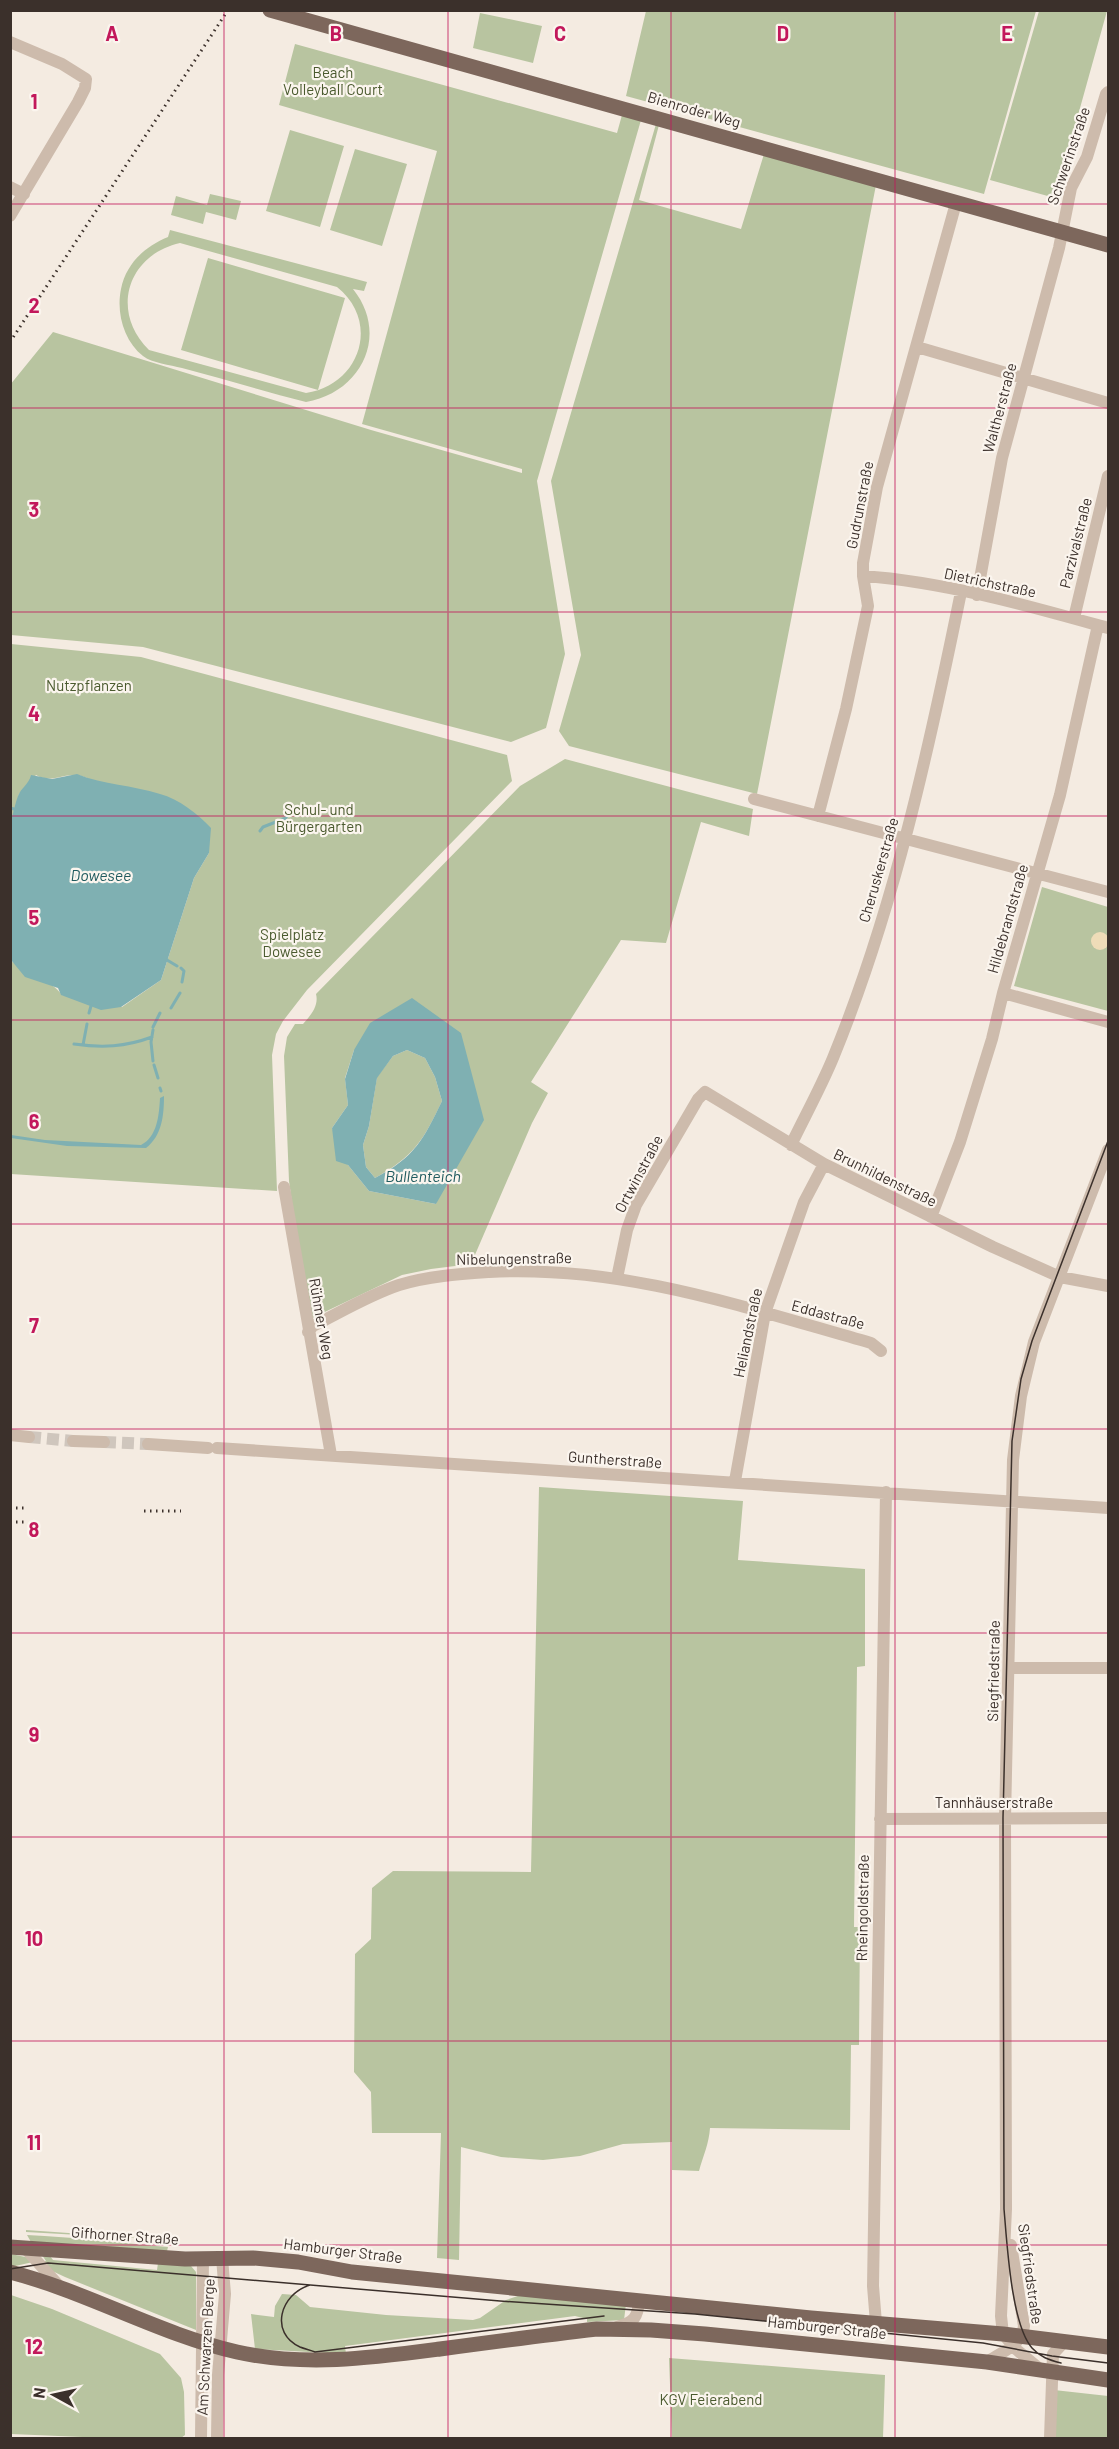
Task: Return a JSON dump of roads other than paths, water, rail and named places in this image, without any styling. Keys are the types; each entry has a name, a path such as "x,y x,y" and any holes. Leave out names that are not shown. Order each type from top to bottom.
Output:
{"main road":[{"name":"Bienroder Weg","path":"270,10 1108,245"},
{"name":"Gifhorner Straße","path":"18,2248 203,2259 222,2258"},
{"name":"Hamburger Straße","path":"222,2258 285,2261 352,2272 1108,2347"},
{"name":"Gifhorner Straße","path":"10,2272 62,2288 220,2348"},
{"name":"Hamburger Straße","path":"220,2348 276,2359 327,2361 610,2328 705,2334 987,2362 1108,2380"}],"street":[{"path":"10,42 62,64 86,79 85,88 78,102 10,216"},
{"name":"Schwerinstraße","path":"1062,232 1071,188 1087,157 1108,92"},
{"path":"10,187 24,194"},
{"name":"Gudrunstraße","path":"818,816 850,692 868,606 863,576 877,487 956,203"},
{"name":"Waltherstraße","path":"977,595 1002,458 1062,232"},
{"path":"917,347 1108,403"},
{"name":"Parzivalstraße","path":"1074,618 1108,476"},
{"name":"Dietrichstraße","path":"863,576 905,581 977,595 1103,626"},
{"name":"Cheruskerstraße","path":"792,1145 832,1060 862,980 904,838 935,714 961,592"},
{"name":"Hildebrandstraße","path":"931,1217 969,1115 992,1039 1103,626"},
{"path":"754,799 1108,892"},
{"path":"1003,993 1108,1022"},
{"name":"Brunhildenstraße","path":"705,1092 824,1164 931,1217 1060,1277 1108,1286"},
{"name":"Ortwinstraße","path":"616,1278 627,1230 636,1205 700,1095 705,1092"},
{"name":"Siegfriedstraße","path":"1013,2339 1024,2326 1009,2275 1006,2209 1005,1818 1014,1442 1021,1396 1034,1342 1108,1150"},
{"name":"Heliandstraße","path":"735,1481 765,1313 804,1202 824,1164"},
{"name":"Rühmer Weg","path":"284,1187 331,1455"},
{"name":"Nibelungenstraße","path":"308,1332 313,1326 399,1285 473,1273 566,1272 616,1278 662,1286 765,1313"},
{"name":"Eddastraße","path":"765,1313 871,1343 881,1351"},
{"path":"10,1435 28,1437"},
{"path":"73,1441 104,1442"},
{"name":"Guntherstraße","path":"148,1444 735,1481 1108,1508"},
{"name":"Rheingoldstraße","path":"876,2323 873,2286 886,1492"},
{"path":"1009,1668 1108,1668"},
{"name":"Tannhäuserstraße","path":"880,1819 1108,1818"},
{"name":"Gifhorner Straße","path":"18,2248 62,2288"},
{"name":"Am Schwarzen Berge","path":"217,2439 220,2348 225,2294 222,2258"},
{"name":"Am Schwarzen Berge","path":"201,2439 203,2259"},
{"name":"Siegfriedstraße","path":"1009,2275 1001,2299 1013,2339"},
{"name":"Hamburger Straße","path":"610,2328 631,2323 637,2316 639,2300"},
{"path":"987,2362 1013,2339 1046,2371"},
{"path":"1050,2439 1046,2371 1053,2354 1065,2342"}],"water":[{"name":"Dowesee","path":"77,774 167,796 188,808 211,828 209,853 194,878 161,980 121,1007 101,1010 61,995 58,988 25,977 11,960 11,819 18,796 31,775 52,779"},
{"name":"Bullenteich","path":"412,998 461,1033 484,1120 436,1204 369,1191 348,1165 336,1161 332,1128 348,1105 345,1079 354,1050 370,1023","holes":["407,1050 425,1058 435,1077 442,1101 423,1137 409,1155 375,1178 366,1167 363,1145 369,1126 377,1078 393,1056"]},
{"path":"164,1096 163,1118 159,1131 146,1148 67,1146 11,1138 11,1135 45,1140 141,1145 151,1137 154,1131 160,1098"}],"waterway":[{"path":"10,808 18,810"},
{"path":"260,831 263,827 286,818 288,815"},
{"path":"167,960 177,966"},
{"path":"181,968 184,971 182,982"},
{"path":"171,1008 180,993"},
{"path":"89,1013 91,1006"},
{"path":"153,1027 160,1013"},
{"path":"83,1045 87,1024"},
{"path":"153,1030 151,1042 153,1061"},
{"path":"74,1044 113,1046 152,1037"},
{"path":"154,1065 158,1078"}],"tunnel":[{"path":"29,1437 73,1441"},
{"path":"104,1442 148,1444"}],"tram line":[{"path":"1061,2363 1038,2354 1025,2336 1019,2321 1011,2282 1004,2209 1003,1818 1012,1441 1021,1379 1032,1341 1108,1141"},
{"path":"10,2269 48,2263 500,2301 695,2314 983,2343 1052,2356 1108,2363"},
{"path":"310,2285 291,2297 285,2305 282,2324 284,2333 290,2341 315,2352 604,2316"}],"railway":[{"path":"10,342 228,10"},
{"path":"10,1508 24,1508"},
{"path":"144,1511 181,1511"},
{"path":"10,1522 25,1522"}],"park label":[{"name":"Beach Volleyball Court","path":"333,82"},
{"name":"Nutzpflanzen","path":"89,686"},
{"name":"Schul- und Bürgergarten","path":"319,818"},
{"name":"Spielplatz Dowesee","path":"292,944"},
{"name":"KGV Feierabend","path":"711,2400"}]}
